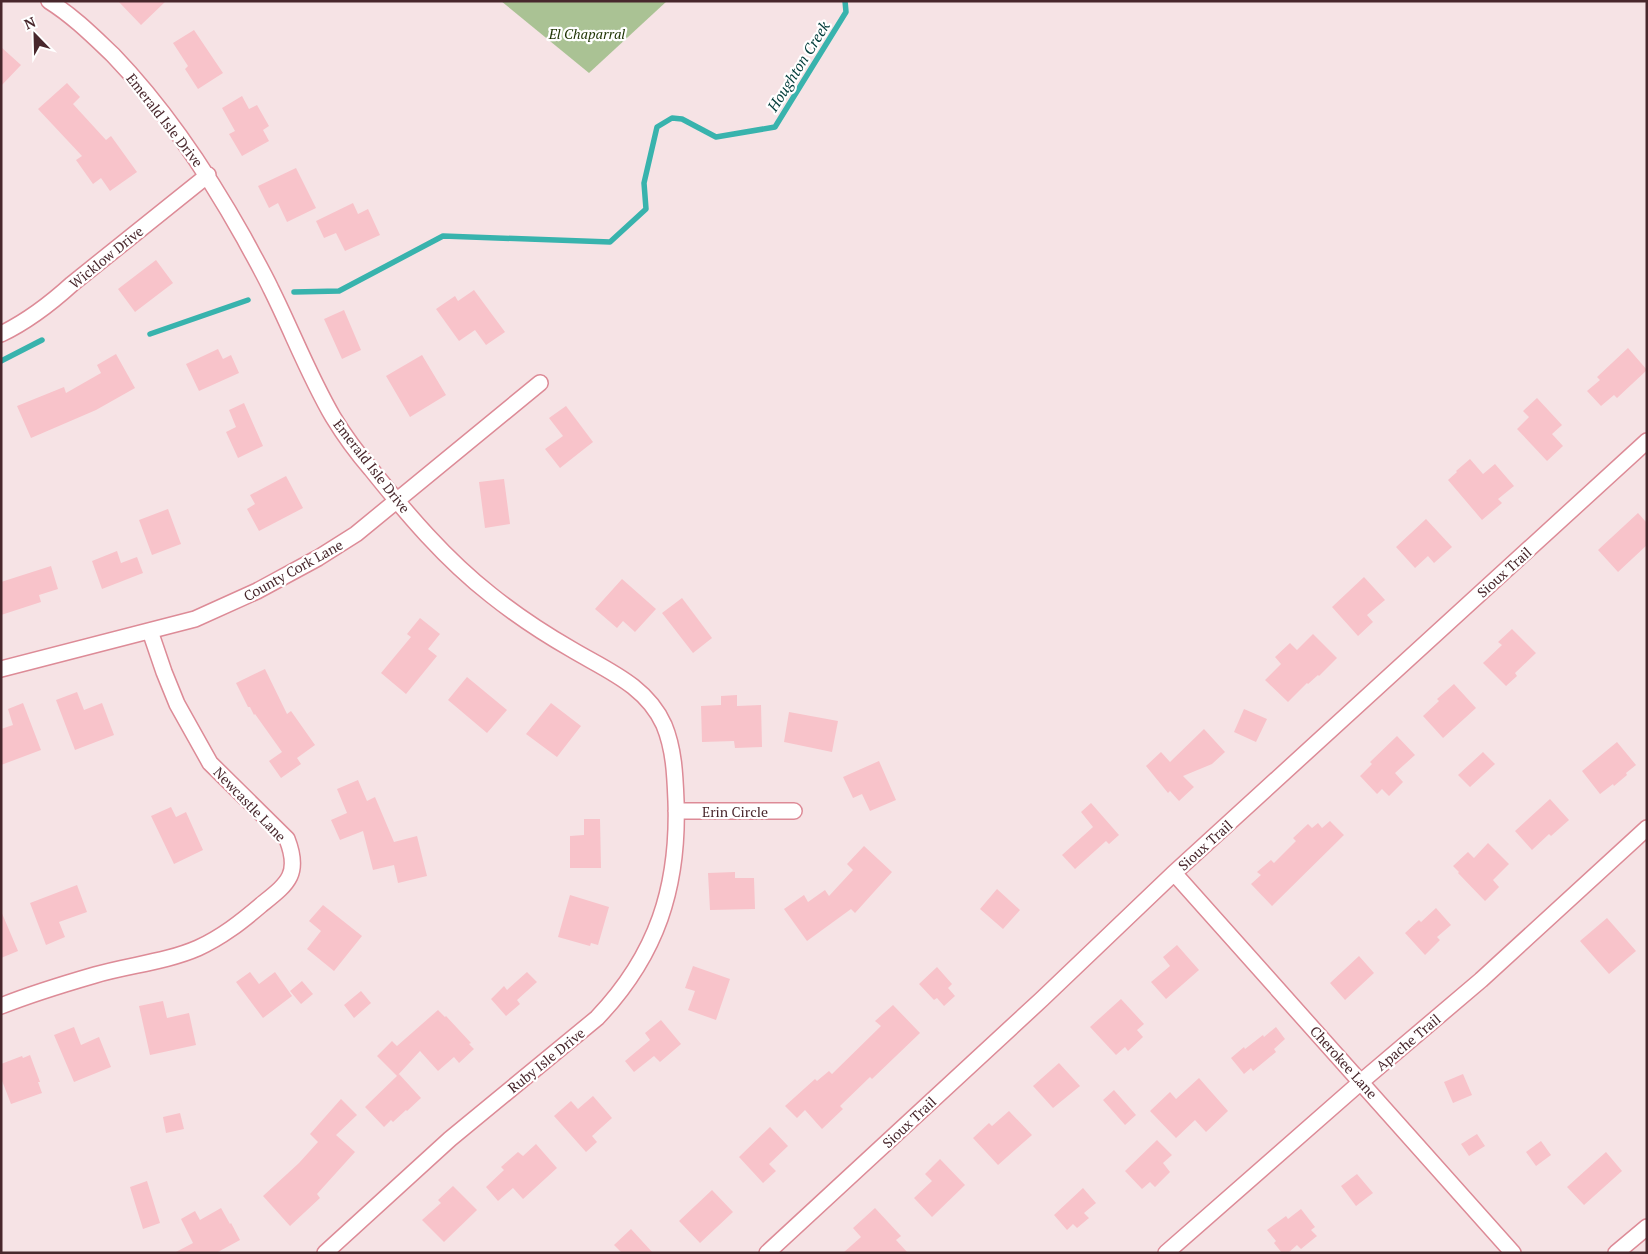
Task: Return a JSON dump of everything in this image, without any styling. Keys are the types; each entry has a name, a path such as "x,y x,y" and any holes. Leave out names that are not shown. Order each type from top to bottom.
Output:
{"street":[{"name":"Emerald Isle Drive","path":"49,1 94,36 126,69 177,131 208,175 271,287 313,379 334,418 358,454 396,501 443,552 487,592 519,616 569,648 628,682 646,698 664,726 672,749 675,772 676,811"},
{"name":"Wicklow Drive","path":"1,334 35,315 54,301 72,284 208,175"},
{"name":"County Cork Lane","path":"1,670 195,619 258,591 348,539 540,383"},
{"name":"Sioux Trail","path":"767,1253 1042,999 1174,872 1647,441"},
{"name":"Newcastle Lane","path":"1,1006 95,974 178,955 198,948 234,928 285,885 291,873 292,853 287,839 210,763 193,734 177,704 150,631"},
{"name":"Erin Circle","path":"676,811 794,811"},
{"name":"Ruby Isle Drive","path":"325,1253 450,1139 543,1061 580,1034 613,1001 640,964 659,922 671,877 676,811"},
{"name":"Apache Trail","path":"1166,1253 1362,1081 1481,980 1647,828"},
{"name":"Cherokee Lane","path":"1174,872 1362,1081 1513,1253"},
{"path":"1616,1253 1647,1227"}],"green space":[{"name":"El Chaparral","path":"501,1 667,1 589,73"}],"building":[{"path":"118,1 166,1 141,25"},
{"path":"194,30 223,73 198,89 185,69 188,66 173,43"},
{"path":"1,47 21,65 1,86"},
{"path":"67,83 80,97 73,104 106,140 111,136 137,172 110,191 101,178 93,184 76,160 82,156 38,109"},
{"path":"242,96 249,109 257,105 269,126 263,130 269,141 242,156 229,134 235,131 222,108"},
{"path":"296,168 316,208 287,222 278,203 269,208 258,186"},
{"path":"353,203 358,214 368,209 380,235 345,251 336,233 324,238 316,221"},
{"path":"156,260 173,283 135,312 118,289"},
{"path":"474,290 505,332 486,345 475,330 459,341 436,309 455,296 458,301"},
{"path":"344,310 361,350 342,359 324,319"},
{"path":"1628,348 1647,370 1617,398 1614,395 1601,406 1587,391 1600,380 1597,377"},
{"path":"218,349 223,359 231,355 239,373 199,391 186,364"},
{"path":"116,354 135,388 96,410 31,438 17,406 64,387 66,393 101,373 97,365"},
{"path":"422,355 446,395 410,417 386,376"},
{"path":"1537,398 1562,425 1552,434 1563,446 1547,461 1517,429 1529,417 1523,411"},
{"path":"244,403 263,446 238,458 226,432 236,427 229,410"},
{"path":"566,406 593,442 560,468 545,449 563,436 549,418"},
{"path":"1470,459 1483,474 1495,464 1514,486 1498,499 1502,503 1482,520 1448,480"},
{"path":"286,476 303,508 259,531 247,509 255,504 250,495"},
{"path":"504,479 510,524 485,528 479,482"},
{"path":"168,509 181,544 152,555 139,520"},
{"path":"1638,513 1647,523 1647,545 1618,572 1598,550"},
{"path":"1426,519 1452,547 1434,563 1428,556 1415,568 1396,547"},
{"path":"117,551 121,563 137,557 143,573 102,589 92,561"},
{"path":"51,566 58,589 39,595 41,602 1,615 1,582"},
{"path":"1364,577 1385,600 1367,615 1373,622 1358,636 1332,607"},
{"path":"622,579 656,609 635,632 623,621 617,628 595,609"},
{"path":"682,598 712,638 693,653 662,613"},
{"path":"420,618 440,634 428,649 437,656 406,694 381,673 411,637 407,634"},
{"path":"1512,629 1536,653 1515,673 1517,676 1506,686 1483,663 1502,645 1498,642"},
{"path":"1313,634 1337,658 1288,702 1265,680 1281,664 1275,657 1290,643 1297,650"},
{"path":"265,669 287,714 291,711 315,745 297,758 301,764 281,778 269,761 282,752 250,707 248,707 236,683"},
{"path":"467,677 507,710 487,733 448,700"},
{"path":"1454,684 1476,708 1443,738 1423,716 1439,701 1437,699"},
{"path":"77,692 84,710 102,703 114,735 75,750 56,700"},
{"path":"737,695 737,706 761,705 762,747 735,748 734,741 702,742 701,706 721,705 721,696"},
{"path":"23,703 41,750 1,765 1,729 13,725 8,709"},
{"path":"551,703 581,726 557,757 526,734"},
{"path":"1244,709 1267,719 1256,742 1234,732"},
{"path":"789,712 838,721 832,752 784,742"},
{"path":"1204,729 1225,752 1212,764 1183,776 1194,787 1179,801 1170,791 1168,793 1146,766 1161,752 1170,762"},
{"path":"1397,736 1415,755 1395,773 1403,782 1389,796 1382,789 1377,794 1360,776 1372,764 1370,762"},
{"path":"1617,742 1636,765 1614,786 1613,784 1600,794 1582,771"},
{"path":"1483,752 1495,764 1470,787 1458,775"},
{"path":"879,761 896,800 870,811 862,794 853,798 843,777"},
{"path":"358,780 367,801 375,797 394,842 417,836 427,876 398,883 394,865 373,870 363,831 340,840 331,820 347,813 337,789"},
{"path":"1550,799 1569,820 1551,836 1549,834 1532,850 1515,831"},
{"path":"1091,803 1119,835 1109,844 1106,841 1075,869 1062,855 1093,827 1081,812"},
{"path":"171,807 176,817 186,812 203,850 174,864 151,816"},
{"path":"584,819 600,819 601,868 570,868 570,836 584,835"},
{"path":"1330,821 1344,835 1272,906 1251,884 1261,875 1257,872 1271,860 1274,863 1296,841 1293,838 1308,824 1312,828 1318,823 1322,828"},
{"path":"1488,843 1509,864 1493,880 1499,887 1485,901 1453,866 1468,852 1474,858"},
{"path":"864,846 892,872 855,913 851,909 807,941 784,909 804,895 808,902 825,890 829,896 853,870 847,864"},
{"path":"735,872 735,878 754,878 755,909 710,910 708,873"},
{"path":"77,885 87,912 59,922 65,937 46,945 30,903"},
{"path":"997,889 1020,910 1003,929 980,909"},
{"path":"570,895 609,907 598,945 591,943 590,946 558,937"},
{"path":"323,905 362,936 334,971 307,949 321,931 309,921"},
{"path":"1436,908 1451,925 1437,937 1440,940 1425,955 1405,933"},
{"path":"1,911 18,951 1,958"},
{"path":"1607,918 1636,951 1609,974 1580,941"},
{"path":"1177,945 1199,970 1166,999 1151,982 1170,966 1163,957"},
{"path":"1359,956 1374,973 1345,1000 1330,983"},
{"path":"693,966 730,979 716,1020 688,1010 695,991 685,988"},
{"path":"937,967 952,984 948,988 955,996 944,1006 937,998 934,1000 919,984"},
{"path":"250,972 259,984 275,972 292,996 263,1018 236,982"},
{"path":"527,972 537,982 517,1000 520,1004 506,1016 491,999 504,986 507,990"},
{"path":"302,981 313,994 301,1004 290,991"},
{"path":"361,991 371,1003 354,1018 344,1005"},
{"path":"1121,999 1144,1024 1137,1030 1143,1037 1128,1051 1125,1047 1116,1055 1090,1027"},
{"path":"163,1001 167,1018 189,1013 196,1045 150,1055 139,1006"},
{"path":"893,1005 920,1033 872,1079 870,1077 840,1106 843,1109 822,1129 805,1110 797,1118 785,1106 815,1079 817,1081 829,1071 832,1074 881,1026 875,1021"},
{"path":"438,1010 471,1043 469,1044 474,1049 459,1063 454,1057 438,1071 420,1051 397,1076 377,1056 392,1041 397,1046"},
{"path":"661,1020 681,1044 660,1062 654,1056 634,1072 625,1061 650,1040 645,1033"},
{"path":"74,1027 81,1045 99,1037 111,1067 74,1082 54,1035"},
{"path":"1276,1027 1285,1039 1274,1049 1276,1052 1253,1071 1251,1068 1244,1074 1231,1058 1244,1047 1245,1049"},
{"path":"30,1055 42,1093 11,1104 1,1078 1,1064"},
{"path":"1059,1063 1080,1086 1053,1108 1033,1086"},
{"path":"399,1074 421,1098 393,1122 391,1120 384,1127 365,1107"},
{"path":"1463,1074 1472,1095 1453,1103 1444,1082"},
{"path":"1199,1078 1228,1111 1206,1132 1195,1120 1176,1138 1150,1111 1170,1092 1176,1099"},
{"path":"1114,1090 1136,1115 1125,1125 1103,1100"},
{"path":"593,1096 612,1118 592,1136 597,1142 586,1152 554,1116 571,1101 578,1109"},
{"path":"341,1099 357,1115 336,1135 355,1152 317,1194 320,1198 290,1226 263,1196 299,1163 318,1142 310,1134"},
{"path":"1009,1111 1032,1135 998,1165 973,1138 989,1123 992,1126"},
{"path":"180,1113 184,1129 166,1133 163,1117"},
{"path":"770,1127 788,1146 769,1164 776,1171 763,1183 739,1157"},
{"path":"1477,1134 1485,1146 1469,1156 1461,1144"},
{"path":"1157,1140 1172,1155 1163,1163 1170,1172 1155,1187 1150,1182 1142,1189 1125,1171"},
{"path":"1541,1141 1551,1155 1536,1166 1526,1152"},
{"path":"536,1144 557,1168 523,1199 513,1188 498,1201 486,1187 504,1170 501,1167 518,1152 523,1156"},
{"path":"1606,1152 1622,1171 1584,1205 1567,1187"},
{"path":"940,1159 965,1185 932,1217 914,1198 932,1181 925,1174"},
{"path":"1357,1174 1373,1193 1356,1206 1341,1186"},
{"path":"147,1181 160,1223 143,1229 130,1187"},
{"path":"453,1186 477,1210 444,1242 422,1220 441,1203 438,1200"},
{"path":"1083,1188 1096,1203 1084,1213 1089,1218 1077,1228 1073,1224 1067,1230 1054,1215"},
{"path":"712,1190 733,1212 700,1243 679,1221"},
{"path":"221,1208 240,1240 216,1253 174,1253 193,1243 181,1219 195,1211 200,1220"},
{"path":"875,1208 901,1236 896,1240 908,1253 843,1253 861,1237 853,1228"},
{"path":"1301,1209 1315,1227 1311,1230 1317,1236 1301,1249 1297,1245 1288,1253 1282,1253 1274,1243 1276,1241 1267,1230 1286,1216 1288,1219"},
{"path":"631,1229 653,1253 622,1253 614,1245"}],"waterway":[{"name":"Houghton Creek","path":"294,292 339,291 443,236 610,242 646,209 644,183 657,127 672,118 682,119 716,137 775,127 846,12 845,1"},
{"path":"150,334 248,300"},
{"path":"1,361 42,340"}]}
